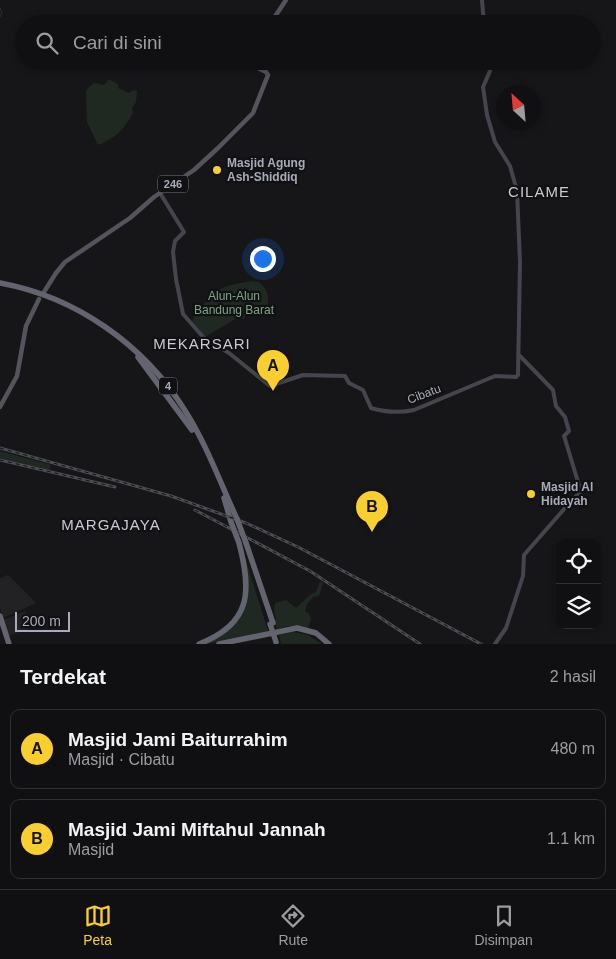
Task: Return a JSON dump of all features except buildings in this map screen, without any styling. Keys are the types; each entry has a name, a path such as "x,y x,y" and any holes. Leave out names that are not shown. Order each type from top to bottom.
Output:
{"highway":[{"name":"4","path":"0,284 48,299 80,315 103,328 138,358 172,395 194,432 234,520"},
{"name":"4","path":"0,284 14,285 50,297 82,312 105,326 138,353 164,381 191,420 234,520 277,643"},
{"path":"199,644 226,630 237,618 244,604 247,582 243,544"},
{"path":"0,616 9,644"},
{"path":"219,644 294,628 314,632 327,644"},
{"path":"233,644 296,630 314,635 327,644"}],"main road":[{"path":"276,15 286,0"},
{"name":"246","path":"44,292 56,273 66,262 130,218 160,193 198,166 253,113 268,75 261,70"},
{"path":"0,406 16,376 26,326 39,299"}],"street":[{"path":"482,0 483,15"},
{"path":"490,70 483,87 487,115 495,142 510,166 517,191 520,262 520,356 553,390 556,406 564,416 569,432 564,436 581,492 524,555 523,576 506,628 495,644"},
{"name":"Cibatu","path":"160,193 184,232 176,241 173,252 183,314 204,338 230,352 270,386 302,375 346,376 349,383 363,390 371,408 385,411 411,411 495,376 516,377 518,375 520,356"}],"shaded area":[{"path":"8,575 36,603 3,618 0,608 0,578"},
{"path":"25,611 31,628 8,636 3,620"}],"green space":[{"path":"109,79 118,84 118,88 129,93 133,90 137,91 136,102 132,108 133,113 123,128 110,140 98,145 87,122 86,91 94,83 104,85"},
{"name":"Alun-Alun Bandung Barat","path":"252,281 259,282 267,292 268,302 266,310 260,313 257,311 247,314 244,319 235,319 205,337 192,321 201,308 221,289"},
{"path":"0,451 51,465 49,471 0,458"},
{"path":"244,554 268,631 207,644 242,612 248,595 249,583"},
{"path":"320,581 323,583 319,596 313,597 307,604 305,611 311,619 308,628 287,626 277,629 274,622 276,620 275,603 286,600 296,608 311,594 316,592"},
{"path":"293,632 308,635 322,644 281,644 279,635"}],"waterway":[{"path":"0,8 2,13 0,17"}],"railway":[{"path":"0,448 171,496 246,523 298,547 481,644"},
{"path":"0,460 115,487"},
{"path":"195,510 310,571 420,644"}],"place":[{"name":"Masjid Agung Ash-Shiddiq","path":"217,170"},
{"name":"Masjid Jami Baiturrahim","path":"273,391"},
{"name":"Masjid Al Hidayah","path":"531,494"},
{"name":"Masjid Jami Miftahul Jannah","path":"372,532"}],"district":[{"name":"CILAME","path":"539,192"},
{"name":"MEKARSARI","path":"202,344"},
{"name":"MARGAJAYA","path":"111,525"}]}
